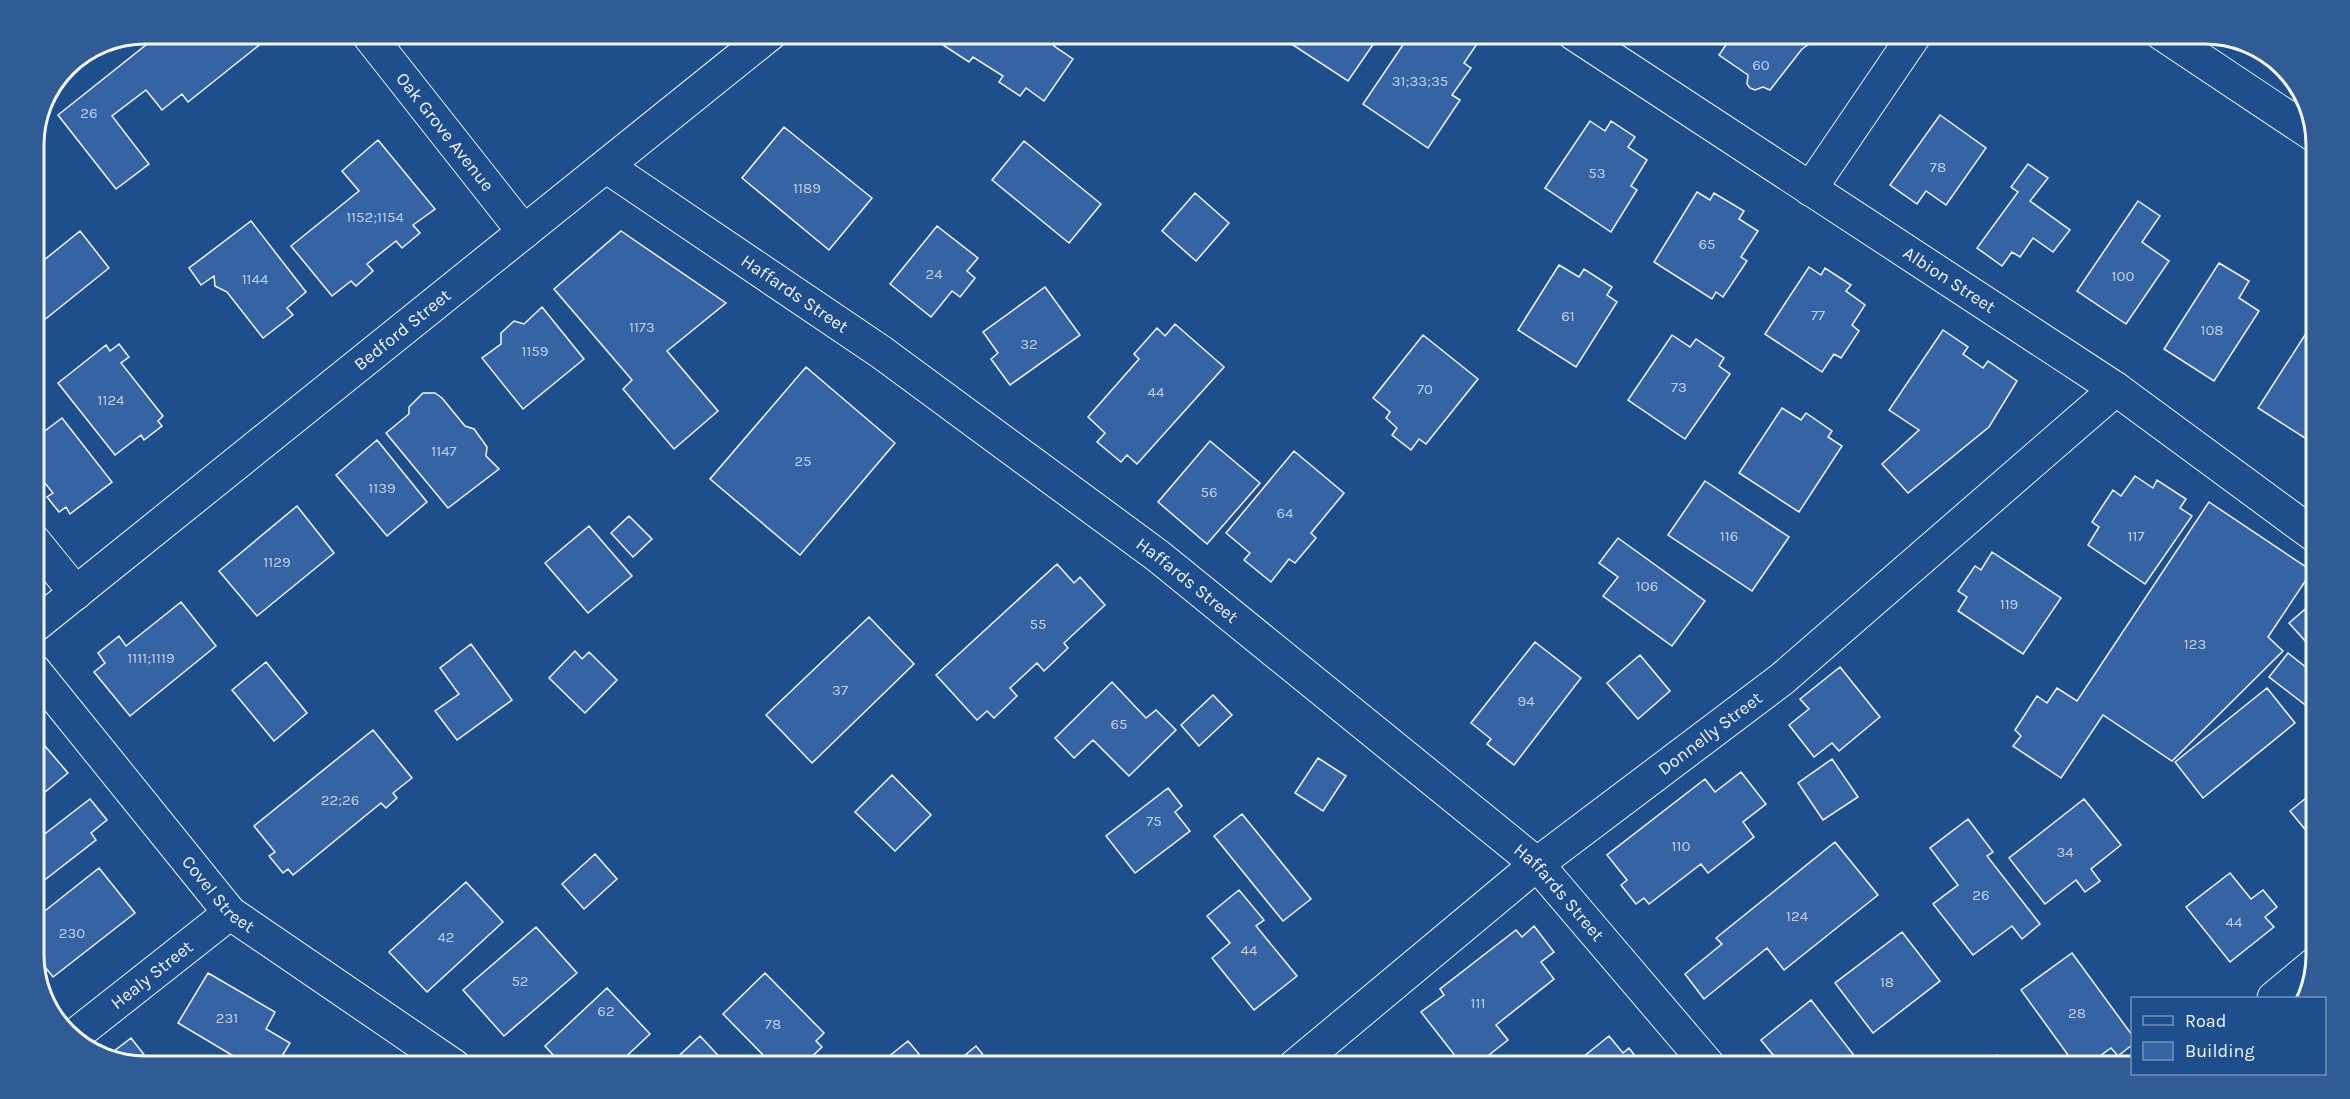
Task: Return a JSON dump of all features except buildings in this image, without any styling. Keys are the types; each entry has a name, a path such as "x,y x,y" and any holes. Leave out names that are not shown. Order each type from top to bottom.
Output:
{"street":[{"name":"Oak Grove Avenue","path":"376,44 524,232"},
{"name":"Bedford Street","path":"44,618 757,44"},
{"name":"Albion Street","path":"1590,44 2116,389 2306,529"},
{"path":"1810,189 1909,44"},
{"path":"2178,44 2305,129"},
{"name":"Haffards Street","path":"606,166 881,352 1158,556 1537,864 1700,1056"},
{"name":"Donnelly Street","path":"1307,1056 1537,864 1782,680 2116,389"},
{"path":"44,553 76,592"},
{"name":"Covel Street","path":"44,683 230,913 439,1056"},
{"name":"Healy Street","path":"79,1032 230,913"},
{"path":"2276,997 2305,972"}]}
